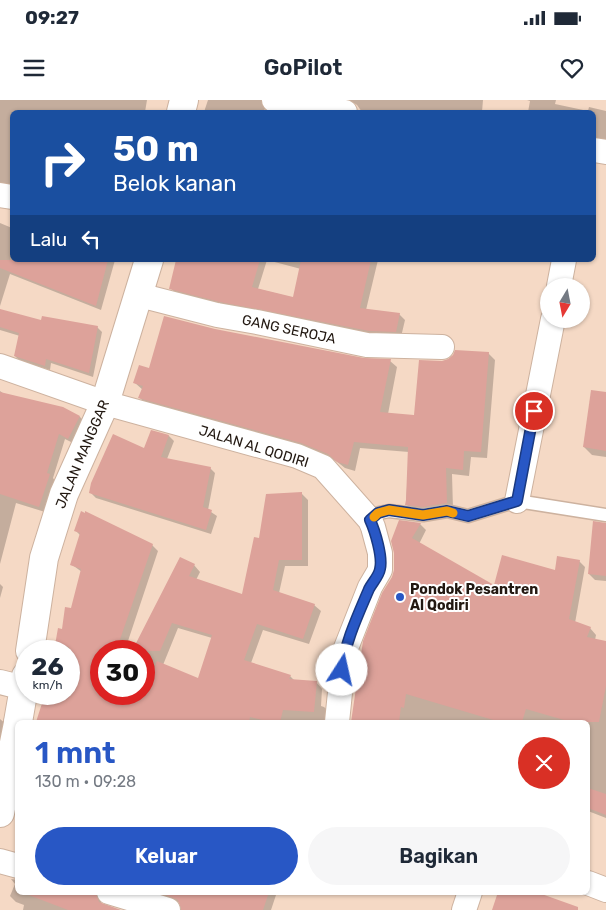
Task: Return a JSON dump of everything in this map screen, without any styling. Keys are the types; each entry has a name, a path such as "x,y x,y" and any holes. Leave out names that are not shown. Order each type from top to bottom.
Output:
{"main road":[{"name":"JALAN MANGGAR","path":"32,640 46,549 64,494 104,403 148,262"},
{"path":"18,705 18,720"},
{"path":"1,804 15,737"}],"street":[{"path":"274,100 333,110"},
{"path":"561,278 564,262"},
{"name":"GANG SEROJA","path":"139,295 217,315 367,345 442,347"},
{"path":"517,501 550,328"},
{"name":"JALAN AL QODIRI","path":"0,366 104,403 296,456 323,467 372,526"},
{"path":"337,720 344,653 370,587 380,570 380,554 372,526"},
{"path":"0,861 15,865"},
{"path":"590,884 606,890"},
{"path":"119,895 168,910"},
{"path":"464,910 469,895"}],"lane":[{"path":"372,526 378,513 389,510 423,515 447,511 468,516 517,501 606,515"}],"building":[{"path":"0,260 10,260 10,262 107,262 96,306 0,268"},
{"path":"176,262 259,262 252,287 293,297 301,262 371,262 360,308 400,313 396,332 369,331 220,302 169,289"},
{"path":"0,309 41,320 42,316 98,326 89,373 46,359 45,366 14,356 19,333 0,327"},
{"path":"164,316 215,329 364,358 391,359 380,412 414,415 419,360 442,361 453,355 455,350 489,352 481,452 464,451 463,470 446,468 447,503 423,507 405,505 408,447 354,442 348,465 337,462 328,454 301,443 138,398 143,386 133,383 139,365 149,368"},
{"path":"591,390 606,392 606,451 583,447"},
{"path":"0,392 63,407 80,416 68,439 59,434 47,473 50,474 39,507 0,494"},
{"path":"151,430 169,435 161,457 211,467 203,507 212,510 206,530 89,493 91,483 113,434 144,448"},
{"path":"302,492 302,560 279,560 273,590 315,604 303,639 257,624 244,660 291,675 289,679 317,681 314,712 283,710 280,720 263,720 250,717 249,720 37,720 41,705 80,705 80,640 56,640 58,628 62,629 65,607 71,608 81,569 70,565 80,533 74,531 81,511 85,513 85,511 153,544 120,640 90,640 90,705 155,705 155,666 157,661 198,678 212,635 172,623 160,651 155,651 155,640 138,640 180,557 195,564 189,576 242,594 254,537 259,538 266,494"},
{"path":"399,520 421,523 412,538 494,585 502,555 555,570 557,556 580,560 569,619 591,627 587,637 606,641 606,686 599,722 564,720 526,709 523,720 493,720 406,694 404,708 401,707 399,720 351,720 363,641 382,593 394,570 394,553 391,541"},
{"path":"593,521 606,523 606,576 588,574"},
{"path":"590,789 606,794 606,815 590,809"},
{"path":"29,895 97,895 99,902 121,910 68,910"},
{"path":"166,895 268,895 263,910 181,910 178,900"},
{"path":"497,895 544,895 578,907 578,910 492,910"}],"slow traffic":[{"path":"374,517 378,513 389,510 423,515 441,514 447,511 453,513"}],"place":[{"name":"Pondok Pesantren Al Qodiri","path":"400,597"}],"route":[{"path":"342,670 344,653 370,587 380,570 380,554 370,520 378,513 389,510 423,515 441,514 447,511 468,516 482,510 517,501 534,411"}]}
